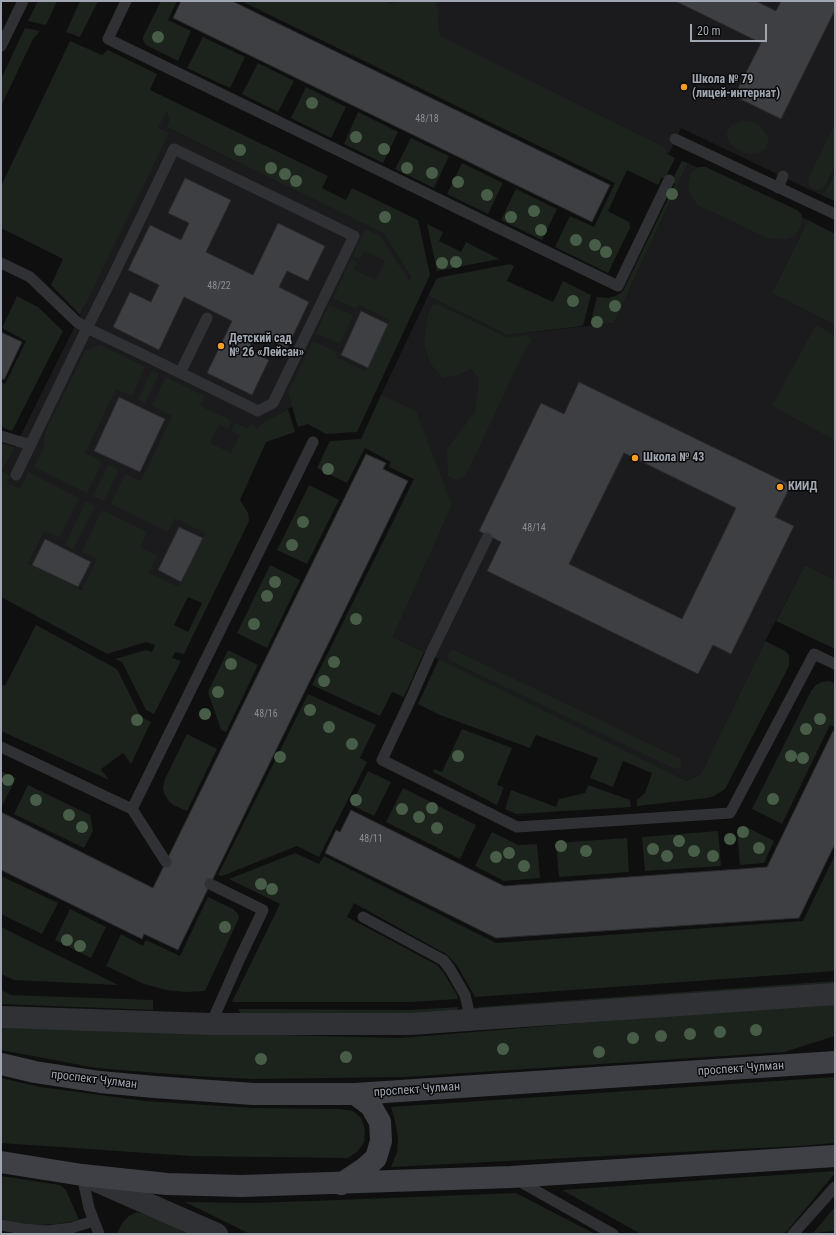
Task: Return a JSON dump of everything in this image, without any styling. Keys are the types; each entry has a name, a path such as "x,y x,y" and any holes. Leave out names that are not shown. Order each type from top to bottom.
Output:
{"main road":[{"name":"проспект Чулман","path":"1,1064 35,1072 100,1082 155,1087 253,1094 355,1094 835,1062"},
{"path":"341,1184 365,1168 376,1158 381,1141 380,1122 371,1106 355,1094"},
{"path":"1,1162 82,1175 166,1184 241,1186 341,1184 511,1177 835,1156"}],"street":[{"path":"1,1017 211,1024 410,1024 835,994"},
{"path":"82,1175 217,1234"}],"lane":[{"path":"1,46 23,1"},
{"path":"126,1 108,39 618,286 669,180"},
{"path":"676,139 835,214"},
{"path":"1,263 30,277 77,322 88,328 258,411 273,402 354,236 174,149 88,328 16,475"},
{"path":"778,188 783,176"},
{"path":"180,373 207,318"},
{"path":"1,436 31,445"},
{"path":"132,809 312,442"},
{"path":"487,538 430,655 382,760 517,827 730,814 814,654 835,664"},
{"path":"1,747 132,809 166,862"},
{"path":"210,884 263,910 211,1024"},
{"path":"363,917 443,960 465,995 471,1020"},
{"path":"82,1175 89,1208 99,1234"},
{"path":"511,1177 613,1234"},
{"path":"794,1234 835,1187"},
{"path":"1,1225 23,1229 47,1230 71,1228 94,1221"}],"shaded area":[{"path":"38,1 57,1 46,25 28,21"},
{"path":"80,1 98,1 80,37 66,32"},
{"path":"161,1 177,1 168,20 191,31 178,61 146,45 143,40 143,37"},
{"path":"241,1 385,1 390,4 402,1 436,1 440,36 662,146 666,150 666,153 675,158 665,179 662,177 658,185 627,170 608,211 629,222 630,228 608,273 555,247 570,216 594,227 615,183"},
{"name":"Школа № 79 (лицей-интернат)","path":"320,1 835,1 835,173 823,196 681,128 669,154 435,39"},
{"path":"25,28 40,31 33,39 1,106 1,79"},
{"path":"203,37 245,57 230,88 187,68"},
{"path":"70,41 102,55 108,50 157,74 150,90 328,176 322,188 346,200 352,188 418,220 430,275 357,432 326,434 308,424 298,427 288,392 313,341 337,352 335,357 366,371 390,320 359,305 356,309 333,298 351,259 358,262 354,270 376,280 385,261 364,251 359,259 353,256 365,229 381,237 409,281 411,277 384,234 166,127 169,121 167,111 158,128 169,133 80,315 51,285 63,259 1,228 1,186"},
{"path":"258,63 294,81 278,112 242,94"},
{"path":"306,87 346,107 331,138 291,118"},
{"name":"Детский сад № 26 «Лейсан»","path":"167,110 169,121 166,127 384,234 411,277 356,394 335,384 267,420 258,428 159,628 1,549 1,475 84,308 83,240"},
{"path":"358,112 398,132 383,163 344,144"},
{"path":"742,121 757,123 769,137 767,148 757,154 745,153 730,144 726,133 731,125"},
{"path":"835,124 835,166 824,187 819,190 813,189 809,185 808,179"},
{"path":"411,138 449,156 434,188 395,169"},
{"path":"682,161 688,163 614,323 590,325 597,297 609,298 616,296 623,291 675,184 671,182"},
{"path":"462,163 503,183 488,214 447,194"},
{"name":"Школа № 43","path":"688,163 808,220 772,293 835,325 835,580 805,565 765,641 701,774 687,781 393,637 452,505 381,395 428,296 507,335 614,323"},
{"path":"699,167 706,167 797,210 802,215 801,225 795,236 786,239 767,238 698,205 690,194 688,185 691,173"},
{"path":"835,173 835,201 823,196"},
{"path":"516,189 557,209 542,240 501,220"},
{"path":"808,220 835,234 835,325 772,293"},
{"path":"427,224 443,232 439,241 461,252 466,242 499,259 437,271"},
{"path":"510,264 514,266 507,281 553,302 563,281 591,295 583,326 507,335 428,296 437,278"},
{"path":"17,296 38,307 63,331 12,431 1,427 1,382 5,384 26,341 2,328"},
{"path":"437,304 508,338 526,335 531,340 530,344 526,347 466,475 459,479 453,479 448,475 447,449 475,412 479,379 472,369 457,375 443,378 430,363 424,343 428,315 432,306"},
{"path":"329,305 353,315 340,344 316,333"},
{"path":"816,325 835,336 835,440 772,406"},
{"path":"100,345 145,367 132,396 116,389 85,453 102,462 87,493 34,467 43,449 46,431 85,351"},
{"path":"152,370 159,374 145,403 138,399"},
{"path":"166,377 205,396 200,406 232,421 228,429 219,424 210,443 231,453 240,435 232,431 235,423 247,428 254,424 256,429 267,420 288,409 295,432 266,442 240,500 248,513 249,521 184,654 175,652 172,658 181,661 154,714 146,710 122,662 115,659 146,650 152,652 155,645 146,642 107,654 1,597 1,443 15,447 2,472 10,476 7,483 20,489 28,472 79,498 59,538 44,531 28,563 82,590 97,559 82,552 102,510 147,532 140,547 157,556 149,573 179,587 205,533 175,518 168,532 111,504 125,474 141,481 172,416 152,406","holes":["188,597 202,603 188,632 174,625"]},
{"path":"381,395 416,411 452,505 393,637 424,652 404,697 392,692 380,716 312,685 414,479 389,467 391,462 365,448 347,483 317,468 330,441 361,439"},
{"path":"108,465 119,470 104,501 93,496"},
{"path":"309,485 339,500 307,564 277,550"},
{"path":"86,501 95,506 73,549 65,545"},
{"path":"270,565 300,580 267,648 237,633"},
{"path":"805,565 835,580 835,649 776,621"},
{"path":"36,625 117,669 141,717 151,722 131,764 123,753 101,769 109,780 1,731 1,684 5,686"},
{"path":"765,641 785,651 789,655 789,666 725,789 714,796 707,798 637,806 637,800 645,793 652,773 623,761 613,787 590,778 598,758 536,735 530,748 440,715 418,704 439,659 687,781 701,774"},
{"path":"228,650 258,665 226,732 221,730 208,692"},
{"path":"454,650 679,758 682,762 681,766 678,768 673,768 451,661 448,658 448,655 449,652"},
{"path":"829,681 835,684 835,727 830,725 782,824 752,809 811,691 816,685"},
{"path":"308,694 376,725 360,758 367,762 319,857 297,846 222,876 218,875"},
{"path":"462,729 512,748 497,785 504,787 497,805 433,772 434,769 442,772"},
{"path":"187,734 217,749 187,811 173,805 168,800 164,793 163,787 165,779"},
{"path":"1,771 16,778 1,808"},
{"path":"368,771 391,782 374,816 351,805"},
{"path":"28,785 90,815 93,831 84,848 14,814"},
{"path":"588,785 630,800 631,807 516,814 505,809 511,790 556,807 559,799 585,793"},
{"path":"403,788 476,825 460,859 386,822"},
{"path":"744,826 774,841 764,863 740,865 737,830"},
{"path":"718,831 721,866 645,871 642,837"},
{"path":"492,832 518,845 537,844 540,878 504,881 475,866"},
{"path":"627,838 629,872 559,877 556,843"},
{"path":"295,853 319,864 324,856 496,943 803,921 835,855 835,971 475,997 457,965 446,954 354,903 347,917 437,965 443,972 458,999 410,1002 232,1002 280,904 229,879"},
{"path":"1,876 58,903 42,934 1,914"},
{"path":"208,897 233,909 238,914 239,918 205,991 186,992 166,990 144,984 106,966 121,934 143,946 146,940 180,956"},
{"path":"70,909 106,927 91,958 55,940"},
{"path":"1,927 118,985 14,980 1,974"},
{"path":"835,981 835,986 480,1009 478,1007"},
{"path":"1,990 11,995 153,1000 153,1010 1,1004"},
{"path":"835,1002 835,1036 784,1052 404,1077 253,1079 195,1076 96,1068 1,1050 1,1028 401,1038"},
{"path":"459,1007 454,1013 241,1014 238,1009 409,1010"},
{"path":"835,1077 835,1143 391,1167 397,1152 398,1137 391,1107"},
{"path":"1,1078 40,1087 145,1101 253,1108 340,1109 353,1111 361,1118 365,1129 364,1142 358,1151 348,1158 191,1156 1,1143"},
{"path":"835,1171 835,1173 787,1231 781,1234 641,1234 562,1190"},
{"path":"1,1176 60,1185 66,1190 79,1220 57,1224 36,1225 1,1219"},
{"path":"516,1193 595,1234 250,1234 185,1202 252,1203"},
{"path":"835,1207 835,1231 813,1233"},
{"path":"137,1212 163,1219 193,1234 117,1234 122,1223 129,1216"}],"building":[{"path":"181,1 232,1 610,185 592,222 173,18"},
{"path":"675,1 756,1 776,11 781,1 835,1 835,10 781,119 734,96 761,43"},
{"path":"185,178 231,200 206,252 253,275 278,223 325,246 308,281 287,271 279,287 309,302 287,348 257,333 248,350 269,360 252,395 207,373 232,321 184,297 159,350 113,327 130,292 151,302 159,285 128,270 150,225 181,240 189,223 168,213"},
{"path":"361,311 388,324 368,368 341,355"},
{"path":"1,332 22,342 4,380 1,378"},
{"path":"579,382 791,485 775,517 794,526 731,654 713,645 698,674 487,571 501,542 479,531 541,403 564,414","holes":["624,453 736,508 682,619 569,564"]},
{"path":"119,397 165,419 140,472 94,451"},
{"path":"366,454 386,463 383,469 408,481 178,950 144,934 142,939 1,870 1,812 153,888"},
{"path":"179,527 203,538 181,582 158,570"},
{"path":"45,539 91,562 78,587 32,565"},
{"path":"833,731 835,732 835,844 799,918 496,938 325,853 336,830 340,832 351,810 504,886 767,867"}],"place":[{"name":"Школа № 79 (лицей-интернат)","path":"684,87"},
{"name":"Детский сад № 26 «Лейсан»","path":"221,346"},
{"name":"Школа № 43","path":"635,458"},
{"name":"КИИД","path":"780,487"}]}
